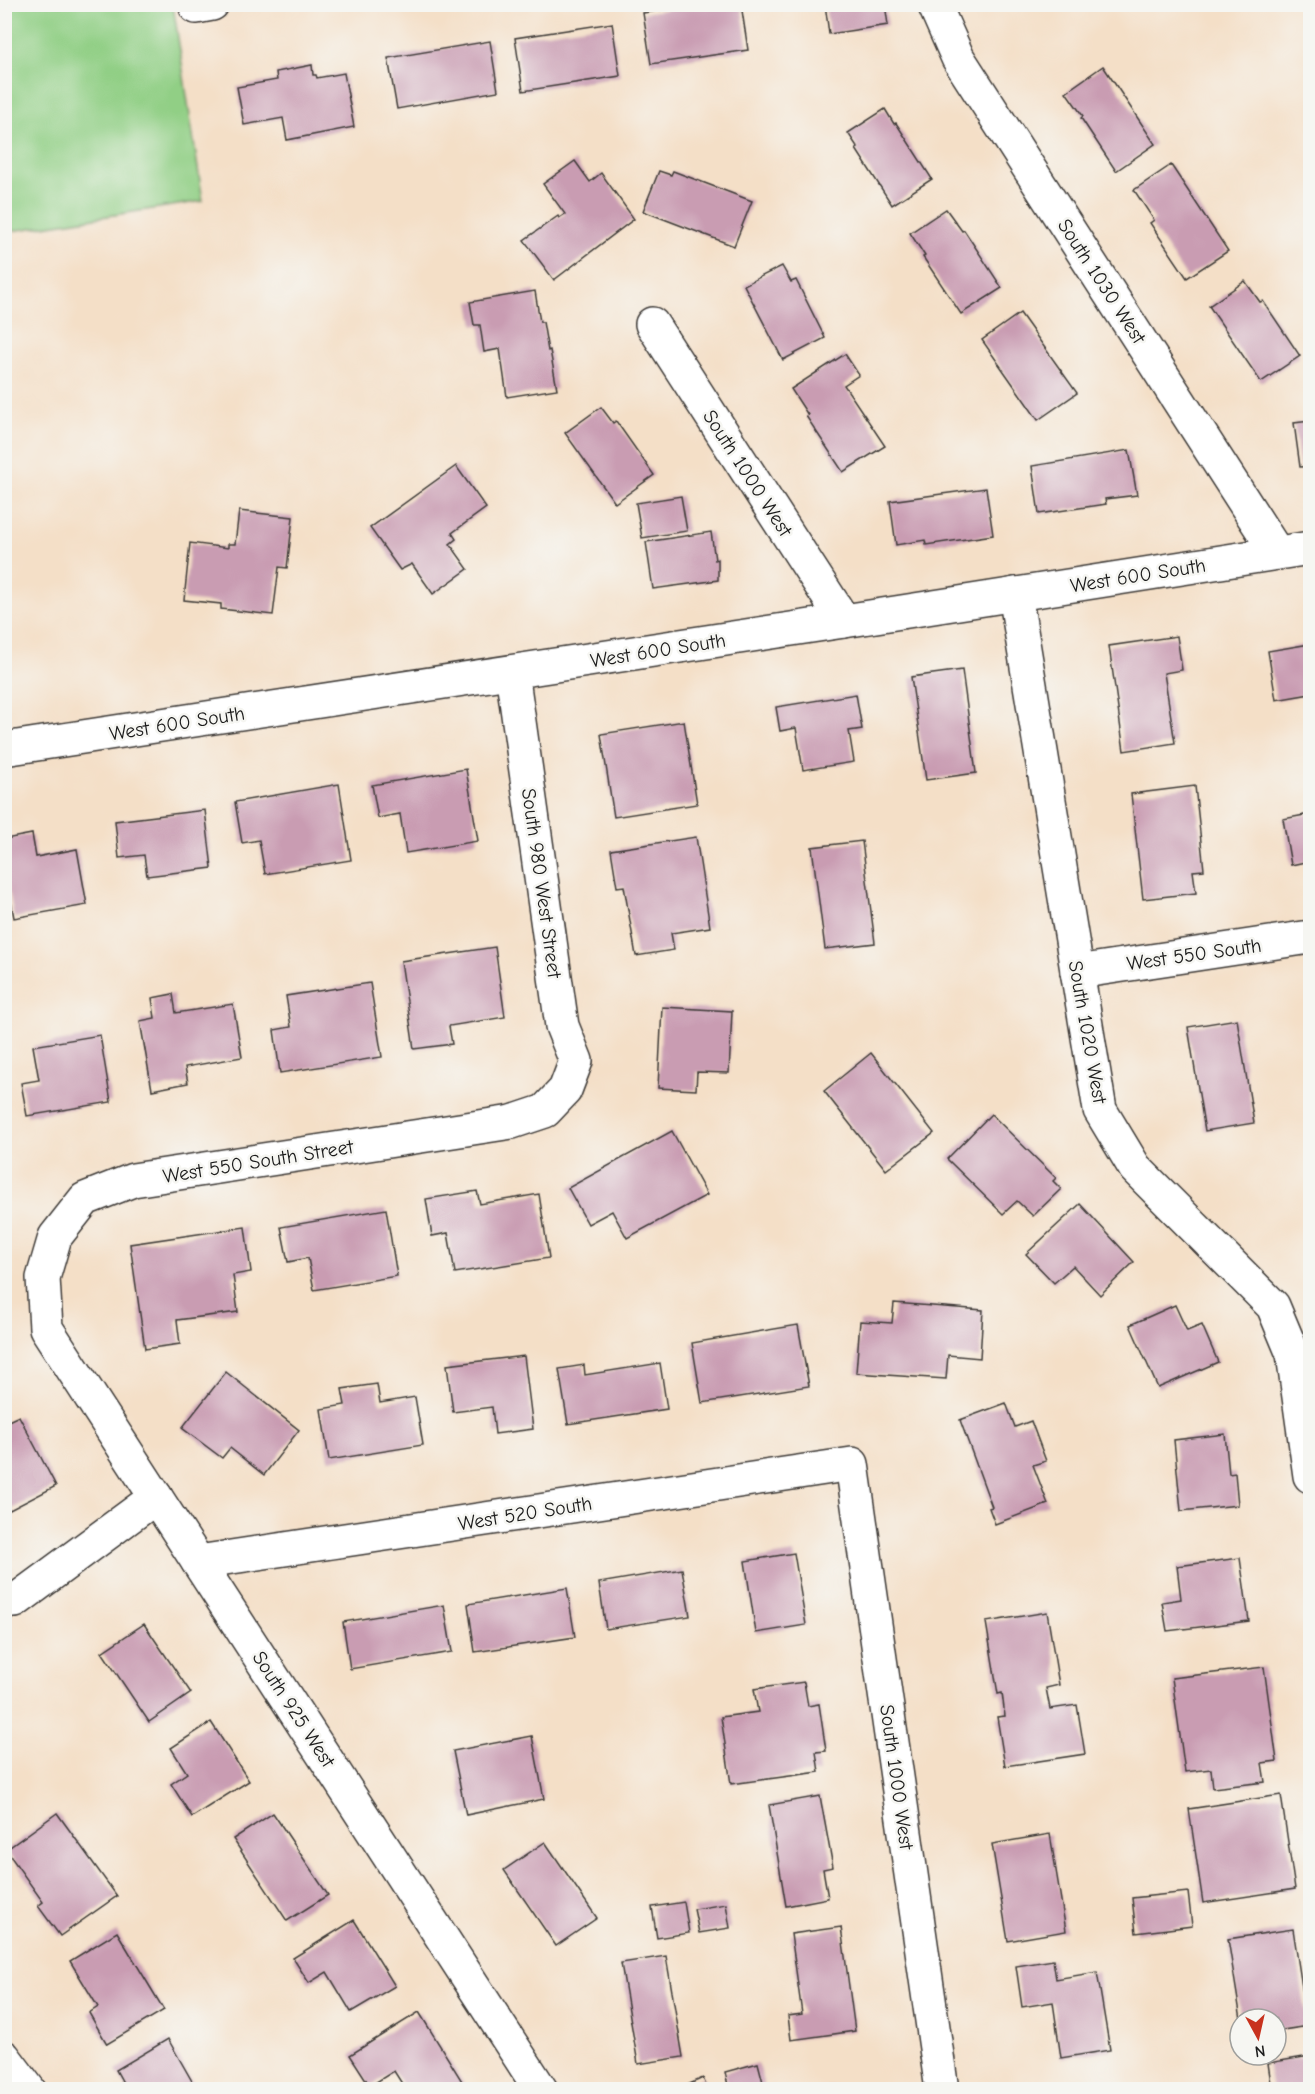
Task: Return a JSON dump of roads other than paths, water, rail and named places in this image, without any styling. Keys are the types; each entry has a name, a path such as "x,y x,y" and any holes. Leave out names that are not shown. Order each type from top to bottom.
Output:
{"street":[{"name":"South 1030 West","path":"934,4 958,58 1277,553"},
{"name":"South 1000 West","path":"652,324 844,621"},
{"name":"West 600 South","path":"4,749 1311,548"},
{"name":"South 1020 West","path":"1015,594 1100,1110 1135,1168 1273,1306 1293,1354 1311,1476"},
{"name":"South 980 West Street","path":"512,672 562,1026 576,1061 565,1090"},
{"name":"West 550 South","path":"1077,972 1311,937"},
{"name":"West 550 South Street","path":"46,1328 43,1278 55,1236 85,1199 133,1180 512,1122 544,1111 565,1090"},
{"name":"South 925 West","path":"46,1328 542,2090"},
{"name":"South 1000 West","path":"852,1464 942,2090"},
{"name":"West 520 South","path":"198,1562 852,1464"},
{"path":"15,1601 156,1497"},
{"path":"4,2057 29,2090"}]}
